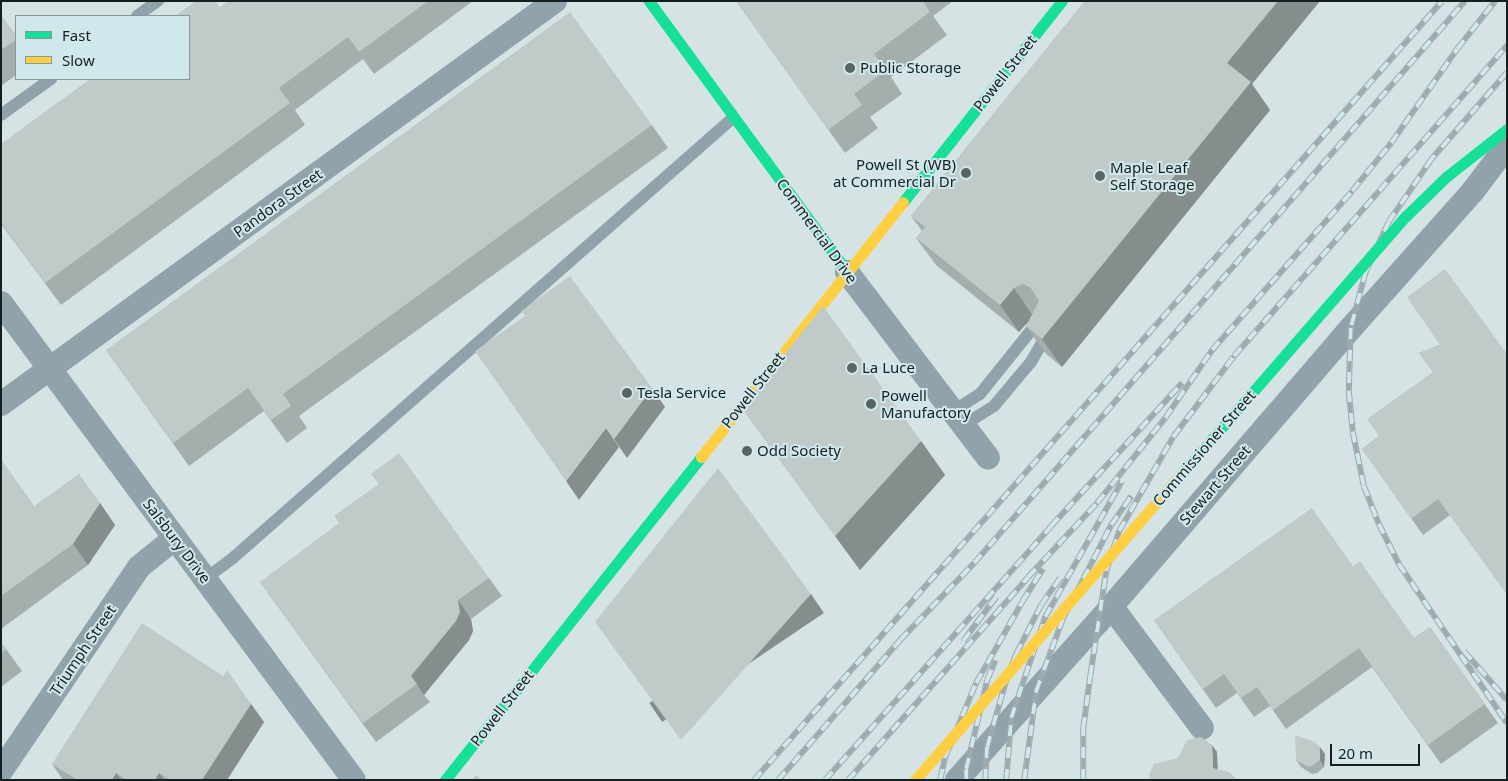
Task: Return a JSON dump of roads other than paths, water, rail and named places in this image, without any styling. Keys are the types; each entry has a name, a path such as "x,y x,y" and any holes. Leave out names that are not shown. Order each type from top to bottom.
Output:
{"street":[{"name":"Pandora Street","path":"1,404 555,1"},
{"name":"Commercial Drive","path":"649,1 847,272 988,458"},
{"name":"Powell Street","path":"445,780 1062,1"},
{"name":"Commissioner Street","path":"915,780 1406,216 1446,177 1507,129"},
{"name":"Stewart Street","path":"956,780 1111,606 1351,328 1474,191 1507,146"},
{"name":"Stewart Street","path":"1474,191 1507,165"},
{"name":"Salsbury Drive","path":"1,303 354,780"},
{"name":"Triumph Street","path":"1,771 139,567 175,538"},
{"path":"1111,606 1202,728"}],"lane":[{"path":"138,15 158,1"},
{"path":"1,115 50,80"},
{"path":"205,579 233,558 734,118"},
{"path":"1043,320 1050,329 1030,363 994,406 958,418 980,394 1037,323 1043,320"}],"railway":[{"path":"754,780 1442,1"},
{"path":"778,780 900,640 974,563 1465,1"},
{"path":"848,780 1028,577 1097,503 1165,418 1212,350 1352,191 1391,143 1457,49 1495,1"},
{"path":"1083,780 1083,728 1106,571 1119,531 1173,437 1234,356 1507,45"},
{"path":"1507,73 1432,159 1389,222 1366,272 1351,328 1349,391 1353,432 1364,486 1379,524 1399,564 1507,723"},
{"path":"825,780 1051,526 1182,383"},
{"path":"1006,780 1011,718 1045,617 1122,481"},
{"path":"1024,780 1036,691 1063,618 1111,525 1131,496"},
{"path":"940,780 945,757 976,683 1043,569"},
{"path":"985,780 987,747 1005,684 1016,654 1041,605 1060,578"},
{"path":"963,641 996,597"},
{"path":"1464,651 1507,700"},
{"path":"966,780 966,769 987,680 995,661"}],"place":[{"name":"Public Storage","path":"850,68"},
{"name":"Powell St (WB) at Commercial Dr","path":"966,173"},
{"name":"Maple Leaf Self Storage","path":"1100,176"},
{"name":"La Luce","path":"852,368"},
{"name":"Tesla Service","path":"627,393"},
{"name":"Powell Manufactory","path":"871,404"},
{"name":"Odd Society","path":"747,451"}]}
